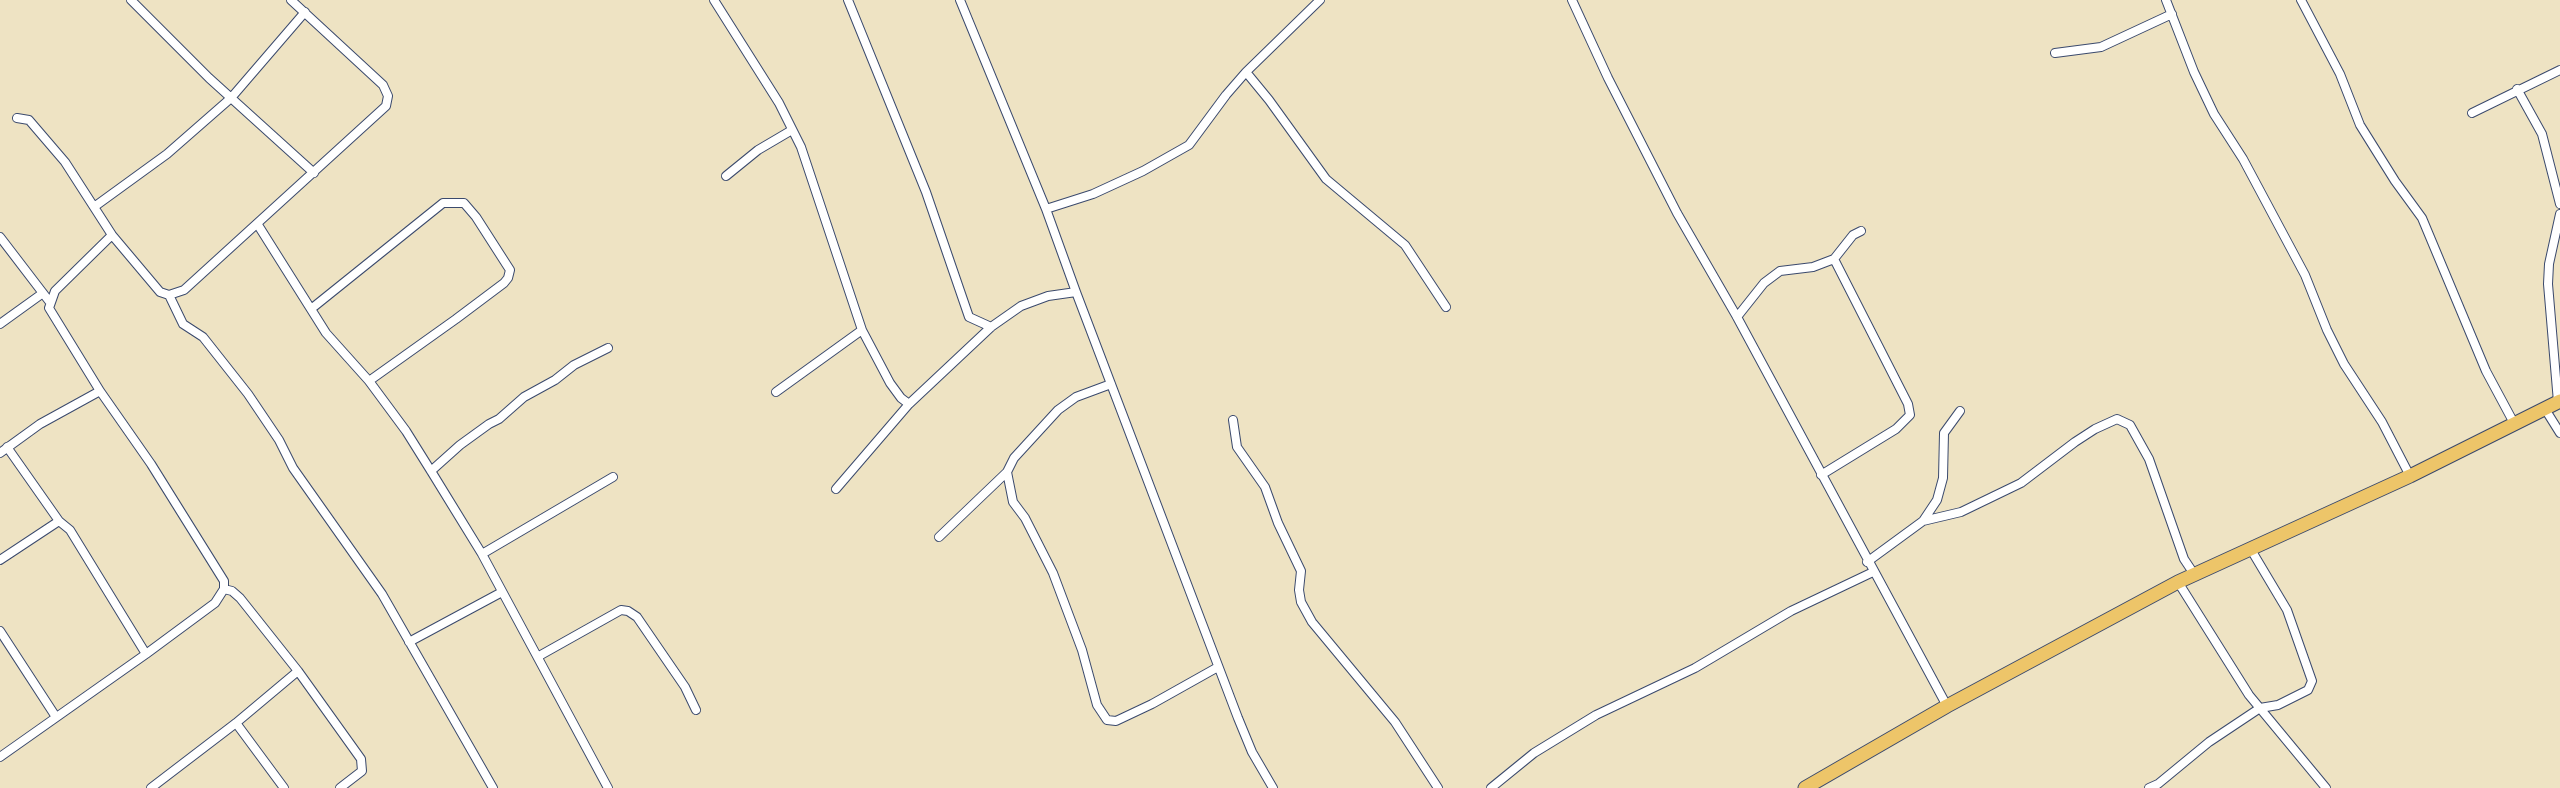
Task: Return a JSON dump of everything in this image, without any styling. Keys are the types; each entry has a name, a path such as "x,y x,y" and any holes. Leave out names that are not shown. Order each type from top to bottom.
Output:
{"main road":[{"path":"1806,788 1947,706 2178,582 2410,476 2514,425 2559,401"}],"street":[{"path":"131,0 231,98 314,173"},
{"path":"17,118 29,120 65,162 112,236 160,292 169,295 184,290 258,225 386,106 388,96 383,85 291,0"},
{"path":"714,0 779,103 810,169 862,330 890,383 901,398 909,404"},
{"path":"848,0 926,192 969,317 991,327"},
{"path":"960,0 1046,209 1218,667 1252,752 1273,788"},
{"path":"1046,209 1093,194 1143,171 1189,145 1226,94 1246,72 1320,0"},
{"path":"1572,0 1608,78 1677,213 1737,317 1820,475 1947,706"},
{"path":"2166,0 2194,72 2214,114 2242,159 2305,275 2327,330 2344,364 2382,422 2410,476"},
{"path":"2301,0 2340,74 2360,125 2395,181 2422,218 2486,371 2514,425"},
{"path":"94,207 167,154 231,98 305,12"},
{"path":"2055,53 2101,47 2172,14"},
{"path":"2472,113 2560,70"},
{"path":"1246,72 1269,100 1326,179 1405,245 1446,307"},
{"path":"2517,90 2542,134 2560,204"},
{"path":"726,176 758,150 792,130"},
{"path":"312,309 443,203 464,203 476,218 510,270 508,278 504,283 456,320 370,381"},
{"path":"2559,401 2548,284 2549,264 2560,214"},
{"path":"258,225 326,333 370,381 406,431 431,471 482,554 539,656 608,788"},
{"path":"1737,317 1764,283 1780,270 1813,267 1834,259 1853,234 1861,231"},
{"path":"0,757 146,654 215,602 224,589 224,581 151,464 100,391 52,317 49,308 49,301 55,291 112,236"},
{"path":"0,237 49,301"},
{"path":"1820,475 1896,429 1910,416 1908,404 1834,259"},
{"path":"836,489 909,404 991,327 1022,306 1048,296 1076,292"},
{"path":"0,324 43,293"},
{"path":"169,295 183,324 203,337 248,394 279,440 293,468 382,594 493,788"},
{"path":"776,392 862,330"},
{"path":"431,471 460,445 489,424 499,419 524,397 554,380 574,365 608,348"},
{"path":"939,537 1007,472 1014,458 1058,410 1076,397 1111,384"},
{"path":"0,453 40,424 100,391"},
{"path":"2545,409 2560,433"},
{"path":"1867,562 1923,521 1937,500 1943,478 1944,433 1960,411"},
{"path":"1923,521 1961,512 2022,483 2075,442 2095,429 2117,419 2130,425 2149,459 2184,559 2194,574"},
{"path":"1233,420 1237,447 1265,487 1278,523 1301,571 1299,590 1301,602 1317,627 1395,722 1438,788"},
{"path":"7,447 59,521 70,530 146,654"},
{"path":"1007,472 1013,502 1025,518 1050,566 1082,650 1097,705 1107,720 1116,720 1152,704 1218,667"},
{"path":"482,554 613,478"},
{"path":"1,556 59,521"},
{"path":"2149,788 2160,786 2209,742 2260,708 2278,705 2308,690 2312,681 2287,610 2250,548"},
{"path":"1491,788 1534,753 1596,715 1695,668 1791,611 1873,572"},
{"path":"2178,582 2220,650 2260,708 2326,788"},
{"path":"224,589 232,591 240,598 298,671 361,759 362,771 340,788"},
{"path":"409,642 502,592"},
{"path":"539,656 621,610 628,612 637,617 685,687 696,710"},
{"path":"0,631 56,718"},
{"path":"151,788 236,723 298,671"},
{"path":"236,723 284,788"}]}
